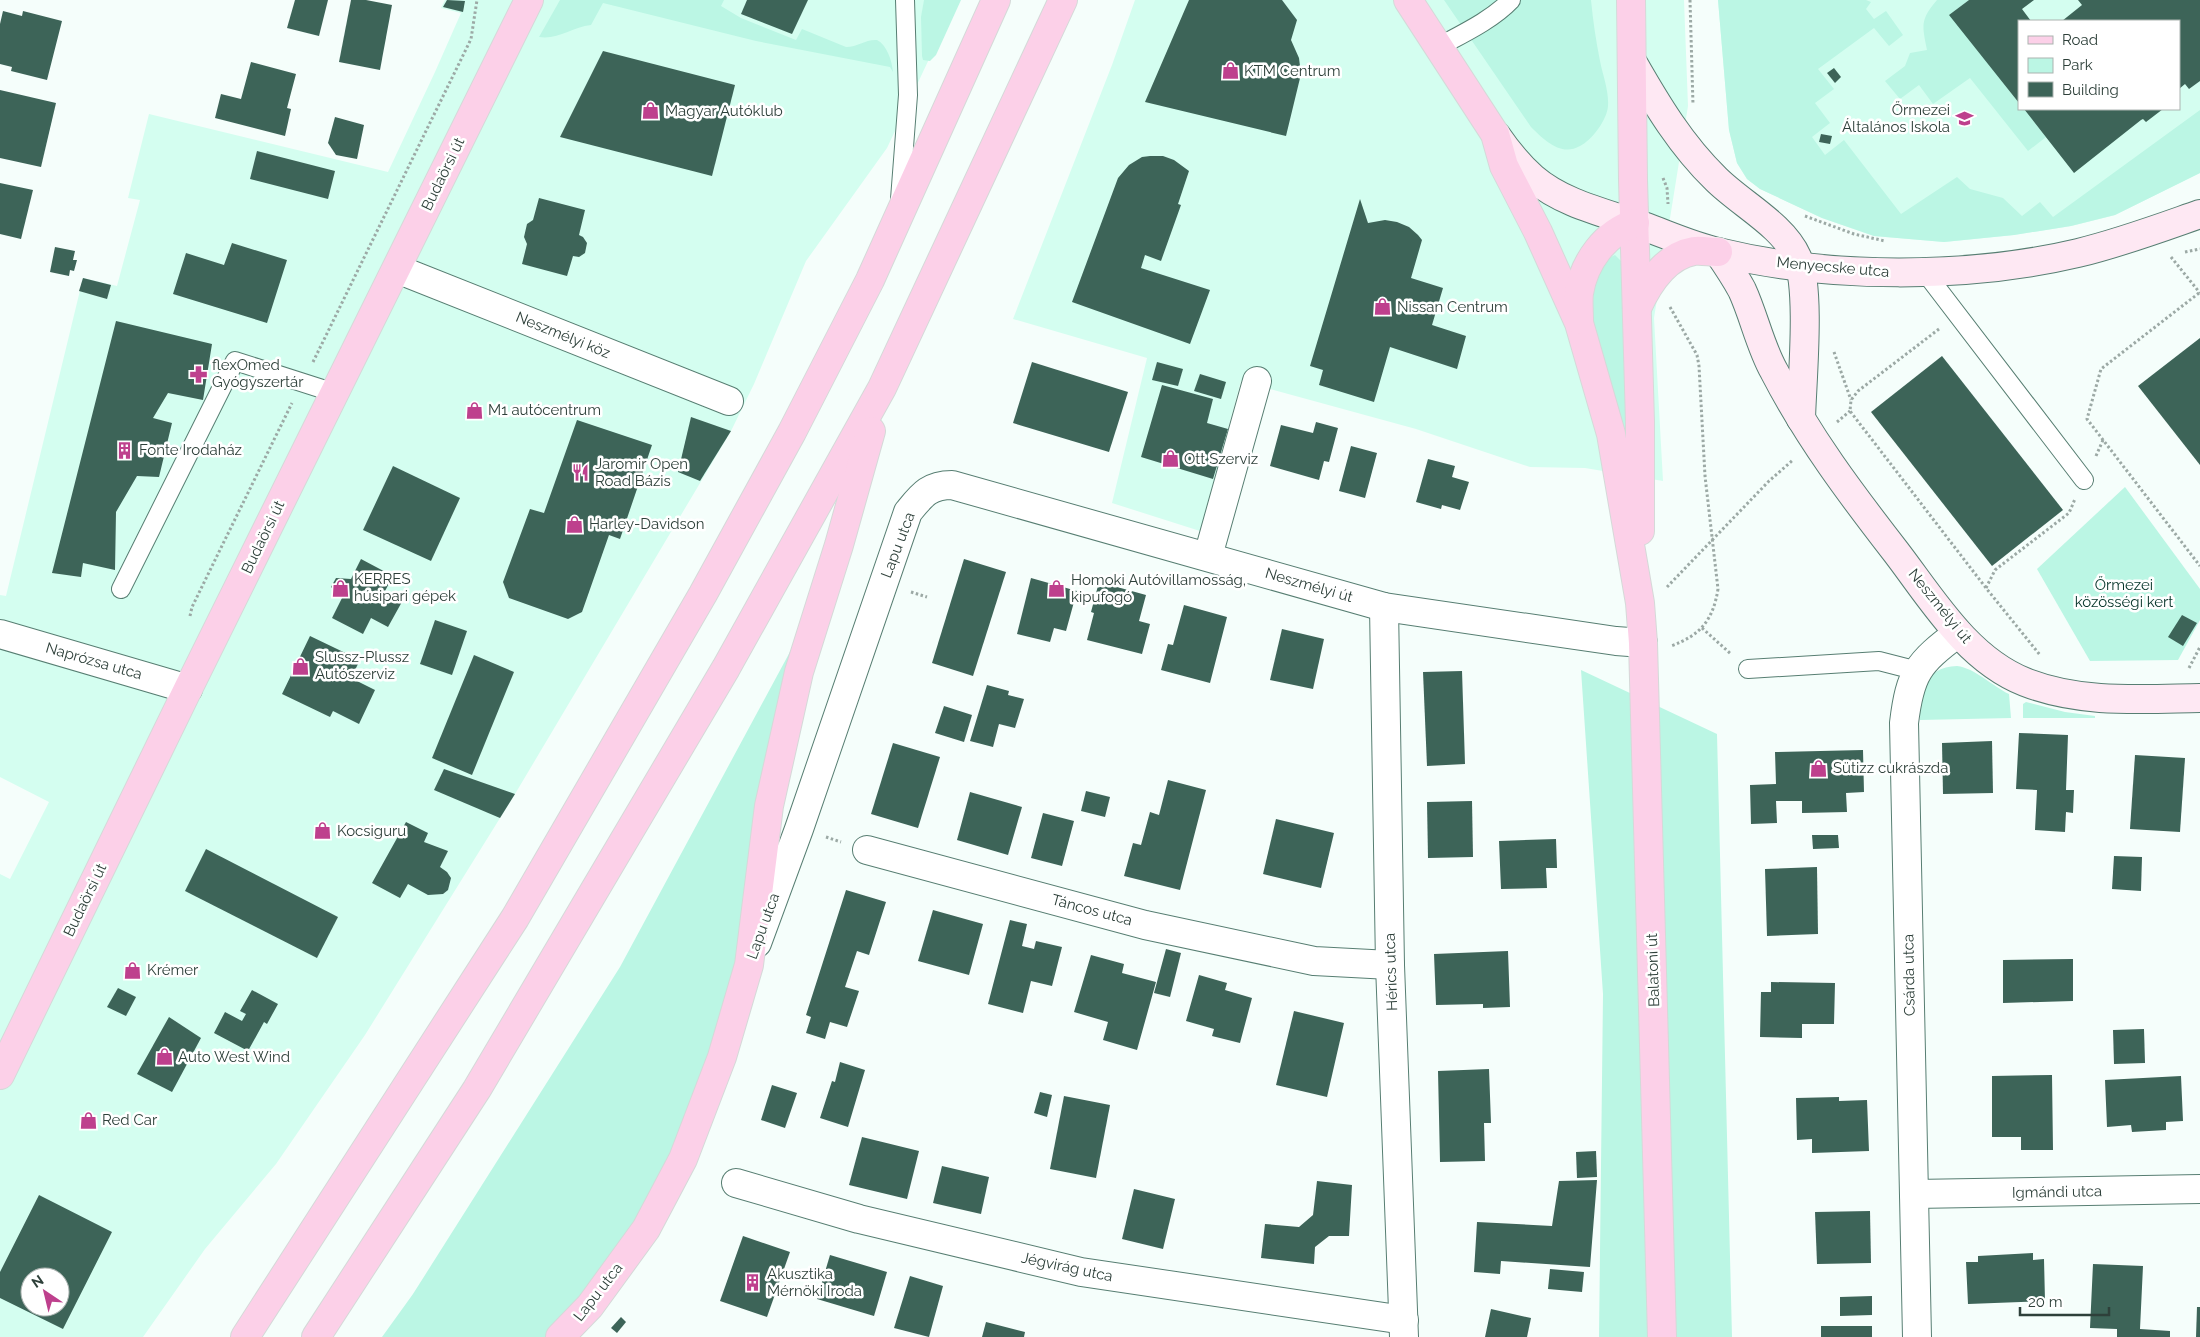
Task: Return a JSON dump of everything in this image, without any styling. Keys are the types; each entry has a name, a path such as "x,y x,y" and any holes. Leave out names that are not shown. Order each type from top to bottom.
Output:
{"main road":[{"name":"Budaörsi út","path":"0,1075 188,689 529,0"},
{"path":"245,1337 515,918 610,757 792,432 870,280 996,0"},
{"path":"316,1337 429,1165 482,1080 726,668 882,388 1063,0"},
{"path":"1408,0 1495,134 1504,166 1538,232 1579,323 1611,434 1651,597"},
{"path":"1631,0 1640,422 1651,597"},
{"path":"1579,323 1579,293 1589,262 1612,235 1635,223"},
{"path":"1637,308 1646,288 1667,265 1680,256 1695,251 1718,252"},
{"path":"749,965 769,806 799,672 839,545 882,388"},
{"name":"Balatoni út","path":"1651,597 1643,643 1662,1337"},
{"name":"Lapu utca","path":"560,1337 590,1306 646,1229 683,1159 722,1057 749,965"}],"street":[{"name":"Menyecske utca","path":"1633,63 1675,132 1716,180 1782,234"},
{"name":"Menyecske utca","path":"1495,134 1513,159 1534,179 1572,201 1718,252 1801,267 1889,272 1993,268 2077,254 2136,237 2200,214"},
{"path":"1782,234 1794,250 1801,267 1804,304 1801,419"},
{"path":"1782,234 1827,252 1889,272"},
{"name":"Neszmélyi út","path":"1718,252 1742,290 1773,370 1801,419 1835,472 1958,633 1988,661 2023,681 2058,692 2105,700 2200,698"},
{"name":"Neszmélyi köz","path":"397,269 729,402"},
{"path":"1208,556 1257,380"},
{"name":"Neszmélyi út","path":"924,493 939,485 952,485 1103,526 1384,607 1616,641 1643,643"},
{"name":"Lapu utca","path":"749,965 799,829 908,512 924,493"},
{"name":"Hérics utca","path":"1384,607 1390,965 1404,1328"},
{"name":"Csárda utca","path":"1918,1337 1904,755 1908,693 1924,660 1958,633"},
{"name":"Naprózsa utca","path":"0,634 188,689"},
{"name":"Táncos utca","path":"867,850 1145,925 1314,962 1390,965"},
{"name":"Jégvirág utca","path":"736,1183 859,1219 1081,1272 1404,1328"},
{"name":"Igmándi utca","path":"1914,1194 2200,1189"}],"lane":[{"path":"898,219 908,96 904,0"},
{"path":"1438,46 1462,34 1499,11 1511,0"},
{"path":"1924,271 2084,480"},
{"path":"121,589 234,361 335,393"},
{"path":"1748,670 1879,661 1918,671"}],"path":[{"path":"188,625 192,608 471,39 477,0"},
{"path":"1675,132 1689,120 1693,110 1690,0"},
{"path":"1662,174 1668,188 1667,235"},
{"path":"1802,215 1854,234 1892,242"},
{"path":"2162,260 2200,249"},
{"path":"2171,257 2200,293 2101,369 2087,419 2200,566"},
{"path":"1643,643 1672,646 1694,635 1702,628 1715,607 1718,589 1705,476 1699,366 1697,355 1670,309 1667,265"},
{"path":"1957,316 1858,391 1851,400 1850,411 1986,588 2043,657"},
{"path":"1986,588 1995,570 2069,513 2103,440"},
{"path":"1651,597 1712,540 1770,480"},
{"path":"1702,628 1748,670"},
{"path":"2189,668 2200,648"},
{"path":"2179,668 2194,668"},
{"path":"799,829 867,850"}],"shaded area":[{"path":"445,0 957,0 887,148 806,261 754,384 731,431 515,794 365,1035 276,1164 205,1249 143,1337 0,1337 0,874 10,879 49,802 0,777 0,595 6,596 83,278 117,286 140,200 128,198 149,114 388,172 461,13 441,8"},
{"path":"1135,0 1684,0 1688,106 1654,318 1663,481 1585,468 1530,467 1416,429 1241,381 1200,531 1112,503 1147,358 1013,319 1112,65"},
{"name":"Őrmezei Általános Iskola","path":"1718,0 2200,0 2200,173 2115,215 2071,226 2014,235 1944,242 1874,236 1822,218 1760,189 1747,179 1737,163 1729,130"}],"green space":[{"path":"560,0 724,0 721,6 741,18 796,40 802,29 846,47 877,40 881,42 888,54 893,72 890,67 756,41 603,3 591,25 552,37 539,37"},
{"path":"924,0 961,0 936,55 930,61 923,60 922,56 921,17"},
{"path":"1444,0 1591,0 1597,46 1608,100 1605,117 1594,134 1580,146 1566,150 1553,146 1541,137 1531,127"},
{"path":"1718,0 1866,0 1871,2 1866,9 1874,19 1886,11 1903,35 1889,46 1874,28 1818,69 1834,89 1815,103 1830,123 1812,137 1825,155 1844,140 1901,214 1957,177 1970,189 2003,198 2022,216 2040,202 2053,217 2200,110 2200,173 2115,215 2071,226 2014,235 1944,242 1874,236 1822,218 1760,189 1747,179 1737,163 1729,130"},
{"path":"1937,0 1969,0 1950,15 2018,102 2018,110 2025,110 2046,137 2028,151 1970,78 1933,104 1919,85 1900,99 1885,81 1905,66 1910,53 1927,50 1923,28 1928,13"},
{"path":"1615,255 1622,262 1627,450 1600,358 1593,308 1595,286 1602,269 1609,259"},
{"name":"Őrmezei közösségi kert","path":"2125,487 2200,589 2200,620 2178,660 2090,661 2037,569"},
{"path":"826,585 749,965 683,1159 560,1337 382,1337 413,1294 620,967"},
{"path":"1957,666 1970,670 2009,694 2011,718 1920,720 1921,700 1926,683 1937,671"},
{"path":"1581,670 1717,734 1732,1337 1599,1337 1603,994"},
{"path":"2026,702 2065,712 2095,716 2095,718 2023,718 2023,704"}],"building":[{"path":"295,0 328,0 319,36 287,28"},
{"path":"351,0 366,0 392,5 380,70 339,62"},
{"path":"447,0 465,1 463,12 443,7"},
{"path":"747,0 808,0 792,34 741,14"},
{"name":"KTM Centrum","path":"1189,0 1282,0 1297,20 1291,40 1299,58 1301,74 1286,136 1145,102"},
{"path":"1969,0 2034,0 2022,9 2030,20 2018,20 2018,102 1949,15"},
{"path":"2078,0 2200,0 2200,81 2189,89 2185,84 2180,88 2180,20 2063,20 2082,5"},
{"path":"3,11 22,16 23,11 62,21 47,80 11,71 12,67 0,64 0,24"},
{"name":"Magyar Autóklub","path":"603,51 735,85 712,176 560,137"},
{"path":"251,62 296,74 287,108 291,109 285,136 215,118 221,94 241,99"},
{"path":"1834,68 1841,77 1835,83 1827,73"},
{"path":"0,90 56,103 41,167 0,158"},
{"path":"2025,110 2162,110 2146,122 2143,119 2141,120 2074,173"},
{"path":"335,117 364,125 357,159 336,155 328,143"},
{"path":"1821,134 1832,136 1830,144 1819,142"},
{"path":"257,151 335,171 328,199 250,179"},
{"path":"1163,156 1174,160 1189,171 1178,204 1181,205 1161,261 1145,255 1141,268 1210,290 1190,344 1072,302 1118,178 1129,165 1142,157"},
{"path":"0,183 33,190 21,239 0,234"},
{"path":"539,198 585,210 579,235 587,243 585,253 579,257 573,256 567,276 522,264 527,244 524,237 527,224 533,220"},
{"name":"Nissan Centrum","path":"1360,199 1368,223 1385,220 1397,222 1409,227 1422,240 1411,278 1443,288 1432,325 1466,336 1457,369 1390,347 1374,402 1319,385 1323,370 1310,366"},
{"path":"232,243 287,260 267,323 173,294 186,253 224,265"},
{"path":"55,247 75,251 73,260 77,260 74,271 70,270 69,276 50,272"},
{"path":"83,278 111,285 107,299 79,291"},
{"name":"Fonte Irodaház","path":"116,321 212,344 203,400 168,393 153,418 172,423 159,477 137,476 116,512 115,570 83,563 81,577 52,573"},
{"path":"2200,338 2200,465 2138,386"},
{"path":"1942,356 2063,510 1992,566 1871,412"},
{"path":"1032,362 1128,392 1109,452 1013,423"},
{"path":"1157,362 1183,369 1178,386 1152,380"},
{"path":"1200,374 1226,382 1221,399 1194,391"},
{"path":"1162,385 1213,399 1207,423 1228,429 1213,479 1141,457"},
{"path":"691,417 731,431 700,481 678,472"},
{"name":"Harley-Davidson","path":"577,420 652,445 620,539 609,535 582,612 568,619 509,598 503,582 530,509 544,513"},
{"path":"1316,422 1338,428 1329,462 1324,461 1319,480 1270,466 1281,425 1313,433"},
{"path":"1351,446 1377,453 1365,498 1339,491"},
{"path":"1428,459 1455,466 1452,477 1469,482 1460,510 1442,505 1441,509 1416,502"},
{"path":"393,466 460,498 431,561 363,530"},
{"path":"361,559 393,576 385,591 403,600 388,627 371,618 363,634 332,618 342,598 331,587 336,578 351,579"},
{"path":"964,559 1006,572 973,676 932,663"},
{"path":"1031,578 1077,591 1066,631 1054,628 1050,642 1017,634"},
{"path":"1099,582 1146,595 1139,621 1150,624 1142,654 1087,640 1094,613 1091,612"},
{"path":"1184,605 1227,617 1210,683 1161,670 1168,644 1173,645"},
{"path":"2182,615 2197,623 2183,646 2168,637"},
{"path":"435,620 467,631 452,675 420,664"},
{"path":"1282,629 1324,639 1313,689 1270,680"},
{"path":"310,636 360,660 351,678 375,690 359,724 333,711 330,717 282,694"},
{"path":"474,655 514,672 472,775 432,758"},
{"path":"1462,671 1465,764 1427,766 1423,672"},
{"path":"987,685 1009,691 1008,695 1024,699 1015,728 999,724 993,747 970,741"},
{"path":"944,706 972,715 964,742 935,733"},
{"path":"2019,733 2068,735 2066,790 2074,790 2073,813 2066,812 2065,832 2035,830 2037,790 2016,789"},
{"path":"1992,741 1993,793 1943,794 1942,743"},
{"path":"893,743 940,757 918,828 871,814"},
{"name":"Sütizz cukrászda","path":"1863,750 1864,792 1846,793 1847,812 1802,813 1802,801 1776,801 1777,823 1751,824 1750,785 1776,784 1775,752"},
{"path":"2135,755 2185,758 2180,832 2130,829"},
{"path":"444,769 515,794 500,818 434,790"},
{"path":"1168,780 1206,790 1180,890 1124,876 1133,843 1141,845 1150,812 1159,815"},
{"path":"1086,791 1110,797 1105,817 1081,811"},
{"path":"970,792 1022,807 1008,855 957,840"},
{"path":"1472,801 1473,857 1428,858 1427,802"},
{"path":"1043,813 1074,821 1062,866 1031,858"},
{"path":"1276,819 1334,833 1321,888 1263,874"},
{"path":"406,822 428,833 424,842 448,851 440,867 451,878 448,890 443,894 428,895 408,884 400,898 372,883"},
{"path":"1812,835 1838,835 1839,848 1813,849"},
{"path":"1556,839 1557,868 1546,868 1547,888 1501,889 1499,841"},
{"path":"206,849 338,917 317,958 185,891"},
{"path":"2114,856 2142,857 2141,891 2112,889"},
{"path":"1817,867 1818,934 1767,936 1765,869"},
{"path":"846,890 886,902 869,955 857,951 845,987 859,991 847,1027 830,1022 825,1039 806,1033 811,1017 806,1015"},
{"path":"933,910 983,924 969,975 918,961"},
{"path":"1010,920 1027,924 1022,946 1034,949 1036,941 1062,947 1052,986 1031,981 1023,1013 988,1004"},
{"path":"1166,949 1181,953 1170,997 1154,993"},
{"path":"1508,951 1510,1007 1483,1008 1483,1004 1436,1005 1434,954"},
{"path":"1091,955 1124,964 1122,973 1156,982 1137,1050 1103,1040 1108,1022 1074,1012"},
{"path":"2073,959 2073,1001 2003,1003 2003,960"},
{"path":"1199,975 1227,983 1225,990 1252,998 1240,1043 1212,1036 1214,1029 1186,1021"},
{"path":"1771,982 1835,983 1834,1024 1802,1024 1802,1038 1760,1037 1761,992 1771,992"},
{"path":"118,988 136,997 126,1016 107,1007"},
{"path":"252,990 278,1004 267,1024 264,1022 248,1051 214,1033 225,1012 242,1021 246,1014 240,1011"},
{"path":"1294,1011 1344,1023 1327,1097 1276,1085"},
{"path":"169,1017 201,1038 172,1092 137,1074"},
{"path":"2144,1029 2145,1063 2114,1064 2113,1030"},
{"path":"840,1062 865,1070 848,1127 820,1118 832,1081 835,1082"},
{"path":"1489,1069 1491,1123 1484,1123 1485,1161 1440,1162 1438,1071"},
{"path":"2052,1075 2053,1150 2021,1150 2021,1137 1992,1137 1992,1076"},
{"path":"2181,1076 2183,1121 2166,1122 2166,1130 2132,1132 2131,1125 2107,1127 2105,1080"},
{"path":"772,1085 797,1093 785,1128 761,1120"},
{"path":"1040,1092 1052,1095 1047,1117 1034,1113"},
{"path":"1064,1096 1110,1105 1096,1178 1050,1169"},
{"path":"1839,1097 1839,1101 1867,1100 1869,1151 1812,1153 1812,1139 1797,1140 1796,1098"},
{"path":"862,1137 919,1151 907,1199 849,1185"},
{"path":"1596,1151 1597,1177 1577,1178 1576,1152"},
{"path":"942,1166 989,1177 981,1214 933,1203"},
{"path":"1597,1180 1590,1267 1501,1261 1500,1274 1474,1272 1477,1222 1552,1226 1559,1181"},
{"path":"1317,1181 1352,1185 1349,1236 1329,1236 1315,1247 1314,1264 1261,1258 1265,1224 1299,1227 1313,1215"},
{"path":"1134,1189 1175,1199 1163,1249 1122,1239"},
{"path":"39,1195 112,1232 70,1315 70,1267 20,1267 20,1308 0,1298 0,1272"},
{"path":"1870,1211 1871,1263 1817,1264 1815,1212"},
{"name":"Akusztika Mérnöki Iroda","path":"743,1236 790,1252 767,1317 720,1301"},
{"path":"2033,1253 2033,1260 2044,1259 2045,1301 1968,1304 1966,1262 1978,1262 1978,1256"},
{"path":"830,1255 887,1272 874,1316 817,1299"},
{"path":"2093,1264 2143,1266 2140,1329 2170,1331 2170,1337 2117,1337 2117,1329 2090,1328"},
{"path":"1550,1269 1584,1272 1582,1292 1548,1289"},
{"path":"910,1276 943,1286 929,1337 894,1328"},
{"path":"1872,1296 1872,1315 1840,1316 1840,1297"},
{"path":"2197,1307 2200,1307 2200,1337 2196,1337"},
{"path":"1491,1309 1531,1318 1527,1337 1485,1337"},
{"path":"39,1317 69,1317 63,1329"},
{"path":"621,1317 626,1322 617,1333 611,1328"},
{"path":"986,1322 1025,1332 1024,1337 982,1337"},
{"path":"1821,1326 1872,1326 1872,1337 1821,1337"}],"place":[{"name":"KTM Centrum","path":"1230,71"},
{"name":"Magyar Autóklub","path":"651,111"},
{"name":"Őrmezei Általános Iskola","path":"1964,119"},
{"name":"Nissan Centrum","path":"1383,307"},
{"name":"flexOmed Gyógyszertár","path":"198,374"},
{"name":"M1 autócentrum","path":"474,410"},
{"name":"Fonte Irodaház","path":"125,450"},
{"name":"Ott Szerviz","path":"1170,459"},
{"name":"Jaromir Open Road Bázis","path":"581,473"},
{"name":"Harley-Davidson","path":"575,524"},
{"name":"KERRES húsipari gépek","path":"340,588"},
{"name":"Homoki Autóvillamosság, kipufogó","path":"1057,589"},
{"name":"Slussz-Plussz Autószerviz","path":"301,666"},
{"name":"Sütizz cukrászda","path":"1819,768"},
{"name":"Kocsiguru","path":"323,831"},
{"name":"Krémer","path":"133,970"},
{"name":"Auto West Wind","path":"164,1057"},
{"name":"Red Car","path":"88,1120"},
{"name":"Akusztika Mérnöki Iroda","path":"753,1283"}]}
